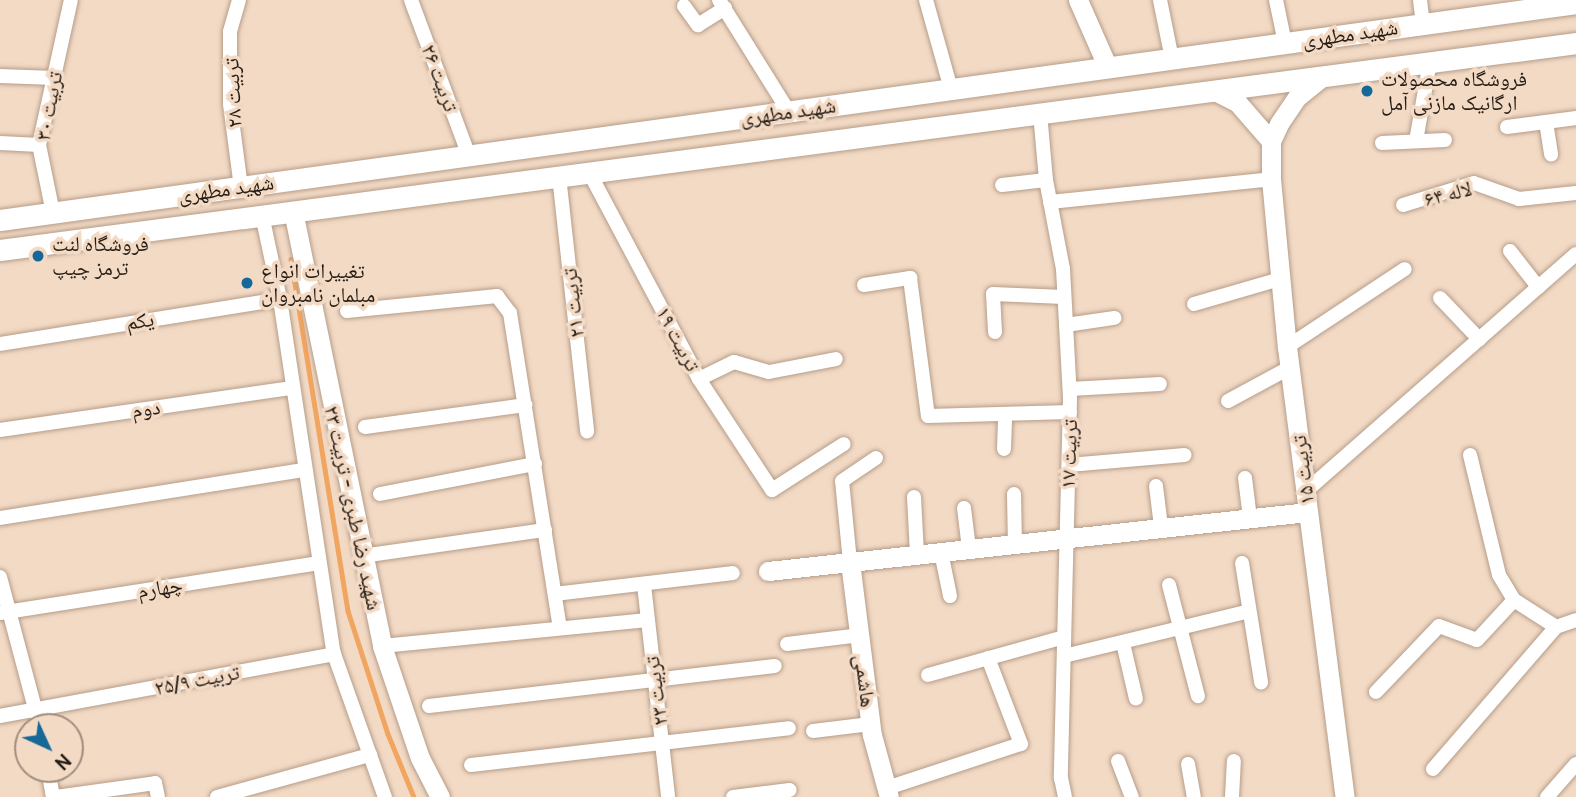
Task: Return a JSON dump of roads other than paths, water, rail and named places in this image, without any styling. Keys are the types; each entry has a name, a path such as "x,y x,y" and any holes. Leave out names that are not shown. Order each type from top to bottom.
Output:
{"main road":[{"name":"شهید مطهری","path":"0,220 1423,24 1488,8 1576,3"},
{"name":"شهید مطهری","path":"0,250 1576,43"},
{"path":"688,125 692,159"}],"street":[{"name":"تربیت ۳۰","path":"53,213 39,145 71,0"},
{"name":"تربیت ۲۸","path":"239,0 230,32 230,104 241,187"},
{"name":"تربیت ۲۶","path":"411,0 468,156"},
{"path":"926,0 951,89"},
{"path":"1078,0 1108,68"},
{"path":"1160,0 1172,59"},
{"path":"1276,0 1285,43"},
{"path":"1420,0 1423,24"},
{"path":"684,6 698,25 722,4 789,111"},
{"path":"1416,141 1430,62"},
{"path":"0,76 54,78"},
{"path":"1213,90 1237,102 1271,141 1297,97 1323,76"},
{"name":"تربیت ۱۷","path":"1040,113 1046,180 1064,297 1070,389 1060,778 1065,797"},
{"path":"1507,127 1576,118"},
{"path":"1546,122 1550,155"},
{"path":"1382,143 1446,140"},
{"name":"تربیت ۱۵","path":"1271,141 1271,179 1287,347 1345,797"},
{"path":"0,144 39,145"},
{"name":"تربیت ۱۹","path":"589,172 699,379 734,362 769,372 836,359"},
{"name":"تربیت ۲۱","path":"559,176 587,431"},
{"path":"1050,202 1271,179"},
{"path":"1002,185 1046,180"},
{"name":"لاله ۶۴","path":"1403,205 1474,183 1519,198 1576,193"},
{"name":"شهید رضا طبری - تربیت ۲۳","path":"293,211 382,646 420,758 440,797"},
{"path":"262,215 280,299 334,654 385,797"},
{"path":"1510,251 1538,286"},
{"path":"1306,491 1575,255"},
{"path":"1287,347 1405,269"},
{"path":"864,285 910,278 928,416 1070,412"},
{"path":"1194,304 1280,279"},
{"path":"995,332 993,294 1064,297"},
{"path":"346,311 497,296 510,313 560,628"},
{"path":"1440,298 1479,339"},
{"name":"یکم","path":"0,344 280,299"},
{"path":"1066,325 1114,318"},
{"path":"1227,401 1291,368"},
{"path":"699,379 772,490 844,444"},
{"path":"1070,389 1160,384"},
{"name":"دوم","path":"0,430 292,388"},
{"path":"365,427 526,405"},
{"path":"1004,449 1005,414"},
{"path":"1069,465 1185,455"},
{"path":"1470,455 1499,575 1514,600 1556,627"},
{"path":"850,562 842,481 876,458"},
{"path":"380,494 535,464"},
{"path":"0,518 304,470"},
{"path":"1245,478 1250,519"},
{"path":"1156,486 1161,527"},
{"path":"1014,494 1015,544"},
{"path":"914,498 917,555"},
{"path":"964,508 969,549"},
{"path":"768,571 1308,512"},
{"path":"362,556 545,530"},
{"path":"941,552 950,596"},
{"name":"هاشمی","path":"850,562 871,724 888,792"},
{"name":"چهارم","path":"5,612 319,563"},
{"path":"1242,563 1246,612 1261,682"},
{"path":"555,594 733,573"},
{"path":"0,577 5,612 38,713"},
{"name":"تربیت ۲۳","path":"644,585 668,797"},
{"path":"1169,585 1198,696"},
{"path":"1376,692 1439,626 1477,640 1514,600"},
{"path":"1064,656 1246,612"},
{"path":"382,646 648,620"},
{"path":"1433,769 1556,627 1576,620"},
{"path":"787,644 860,635"},
{"path":"928,675 1064,636"},
{"path":"1123,643 1136,699"},
{"name":"تربیت ۲۵/۹","path":"0,716 334,654"},
{"path":"888,792 1021,744 988,658"},
{"path":"429,706 775,666"},
{"path":"813,731 871,724"},
{"path":"471,765 789,728"},
{"path":"217,797 370,755"},
{"path":"1118,761 1132,797"},
{"path":"1232,797 1234,761"},
{"path":"1188,764 1194,797"},
{"path":"1547,797 1576,764"},
{"path":"55,797 155,783 158,797"},
{"path":"733,797 790,790"}],"waterway":[{"path":"291,259 348,611 388,734 414,797"}],"place":[{"name":"فروشگاه محصولات ارگانیک مازنی آمل","path":"1367,91"},
{"name":"فروشگاه لنت ترمز چیپ","path":"38,256"},
{"name":"تغییرات انواع مبلمان نامبروان","path":"247,283"}]}
